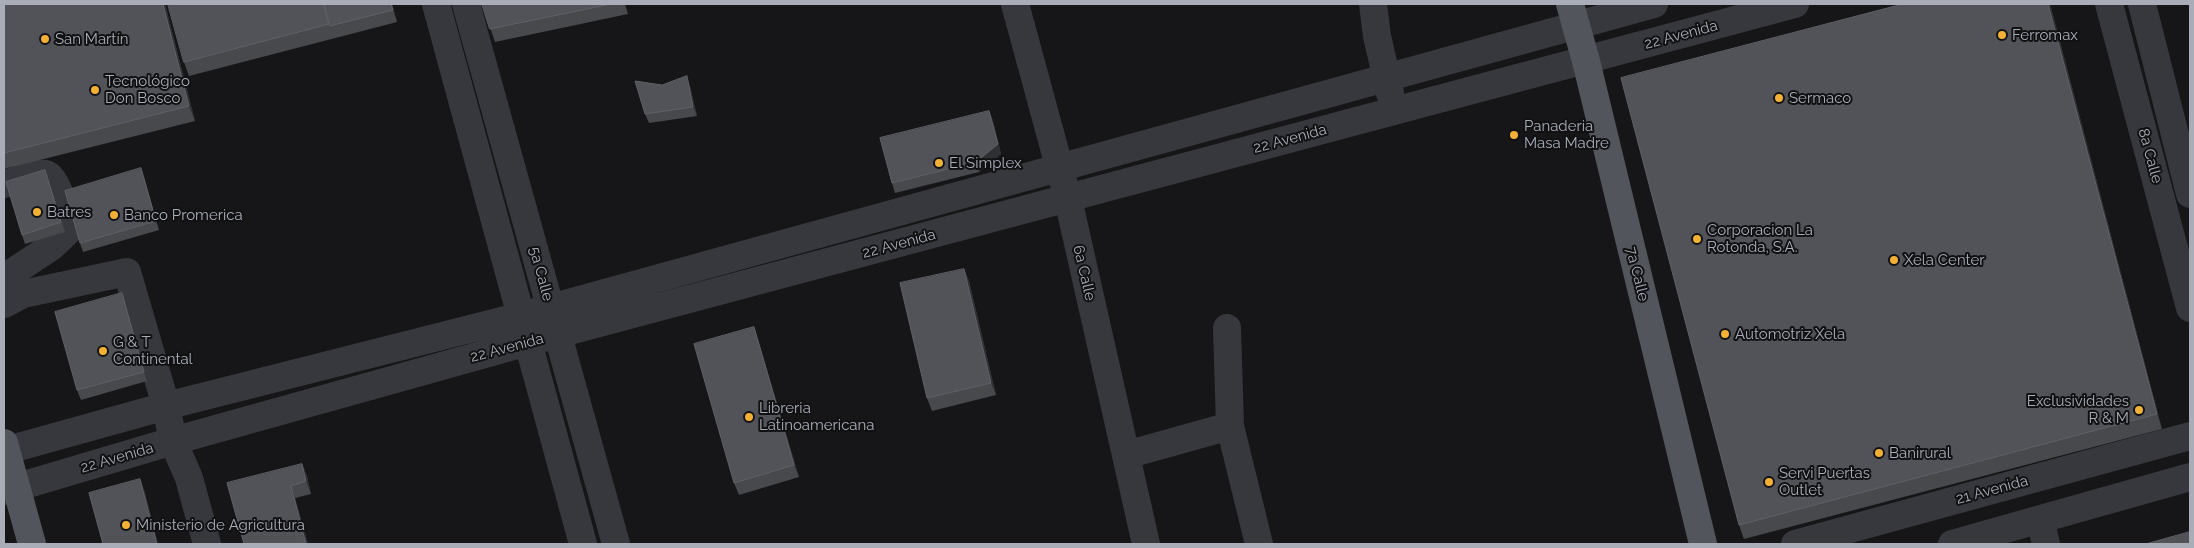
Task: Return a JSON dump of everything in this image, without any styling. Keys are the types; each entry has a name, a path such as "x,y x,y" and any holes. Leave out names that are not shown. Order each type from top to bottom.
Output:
{"main road":[{"name":"7a Calle","path":"1573,14 1586,60 1703,544"},
{"path":"4,448 10,489 32,544"}],"street":[{"name":"5a Calle","path":"436,4 583,544"},
{"name":"5a Calle","path":"466,4 616,544"},
{"name":"6a Calle","path":"1015,4 1068,199 1146,544"},
{"path":"1373,4 1377,36 1395,110"},
{"name":"22 Avenida","path":"4,448 521,316 1060,168 1386,77 1573,14 1654,4"},
{"name":"22 Avenida","path":"10,489 173,441 528,342 1795,4"},
{"name":"8a Calle","path":"2109,4 2190,308"},
{"name":"8a Calle","path":"2142,4 2190,194"},
{"path":"4,184 40,174 47,174 53,180 67,215 68,227 67,232 51,247 4,278"},
{"path":"4,304 23,294 127,272 166,406 173,441 188,478 207,544"},
{"path":"1227,328 1230,426 1260,544"},
{"path":"1126,455 1230,426"},
{"name":"21 Avenida","path":"1795,544 2190,436"},
{"path":"1952,544 2043,532 2190,477"}],"building":[{"name":"Tecnológico Don Bosco","path":"4,4 163,4 189,106 4,153"},
{"name":"Tecnológico Don Bosco","path":"168,4 324,4 329,24 184,62"},
{"path":"324,4 391,4 393,10 330,26"},
{"path":"482,4 611,4 490,29"},
{"name":"Xela Center","path":"1903,4 2048,4 2157,414 1739,525 1621,78"},
{"path":"687,76 693,107 645,114 635,81 662,85"},
{"name":"El Simplex","path":"989,111 998,144 976,162 892,183 880,138"},
{"name":"Banco Promerica","path":"141,168 156,221 80,243 65,191"},
{"name":"Batres","path":"45,170 61,222 22,235 6,182"},
{"path":"964,269 991,383 927,398 900,283"},
{"name":"G & T Continental","path":"122,293 144,372 77,390 55,312"},
{"name":"Libreria Latinoamericana","path":"754,327 794,465 734,483 694,344"},
{"path":"302,464 306,481 291,486 306,544 244,544 227,483"},
{"name":"Ministerio de Agricultura","path":"140,479 157,544 103,544 89,493"},
{"path":"2190,532 2190,544 2146,544"}],"place":[{"name":"Ferromax","path":"2002,35"},
{"name":"San Martín","path":"45,39"},
{"name":"Tecnológico Don Bosco","path":"95,90"},
{"name":"Sermaco","path":"1779,98"},
{"name":"Panaderia Masa Madre","path":"1514,135"},
{"name":"El Simplex","path":"939,163"},
{"name":"Batres","path":"37,212"},
{"name":"Banco Promerica","path":"114,215"},
{"name":"Corporacion La Rotonda, S.A.","path":"1697,239"},
{"name":"Xela Center","path":"1894,260"},
{"name":"Automotriz Xela","path":"1725,334"},
{"name":"G & T Continental","path":"103,351"},
{"name":"Exclusividades R & M","path":"2139,410"},
{"name":"Libreria Latinoamericana","path":"749,417"},
{"name":"Banirural","path":"1879,453"},
{"name":"Servi Puertas Outlet","path":"1769,482"},
{"name":"Ministerio de Agricultura","path":"126,525"}]}
